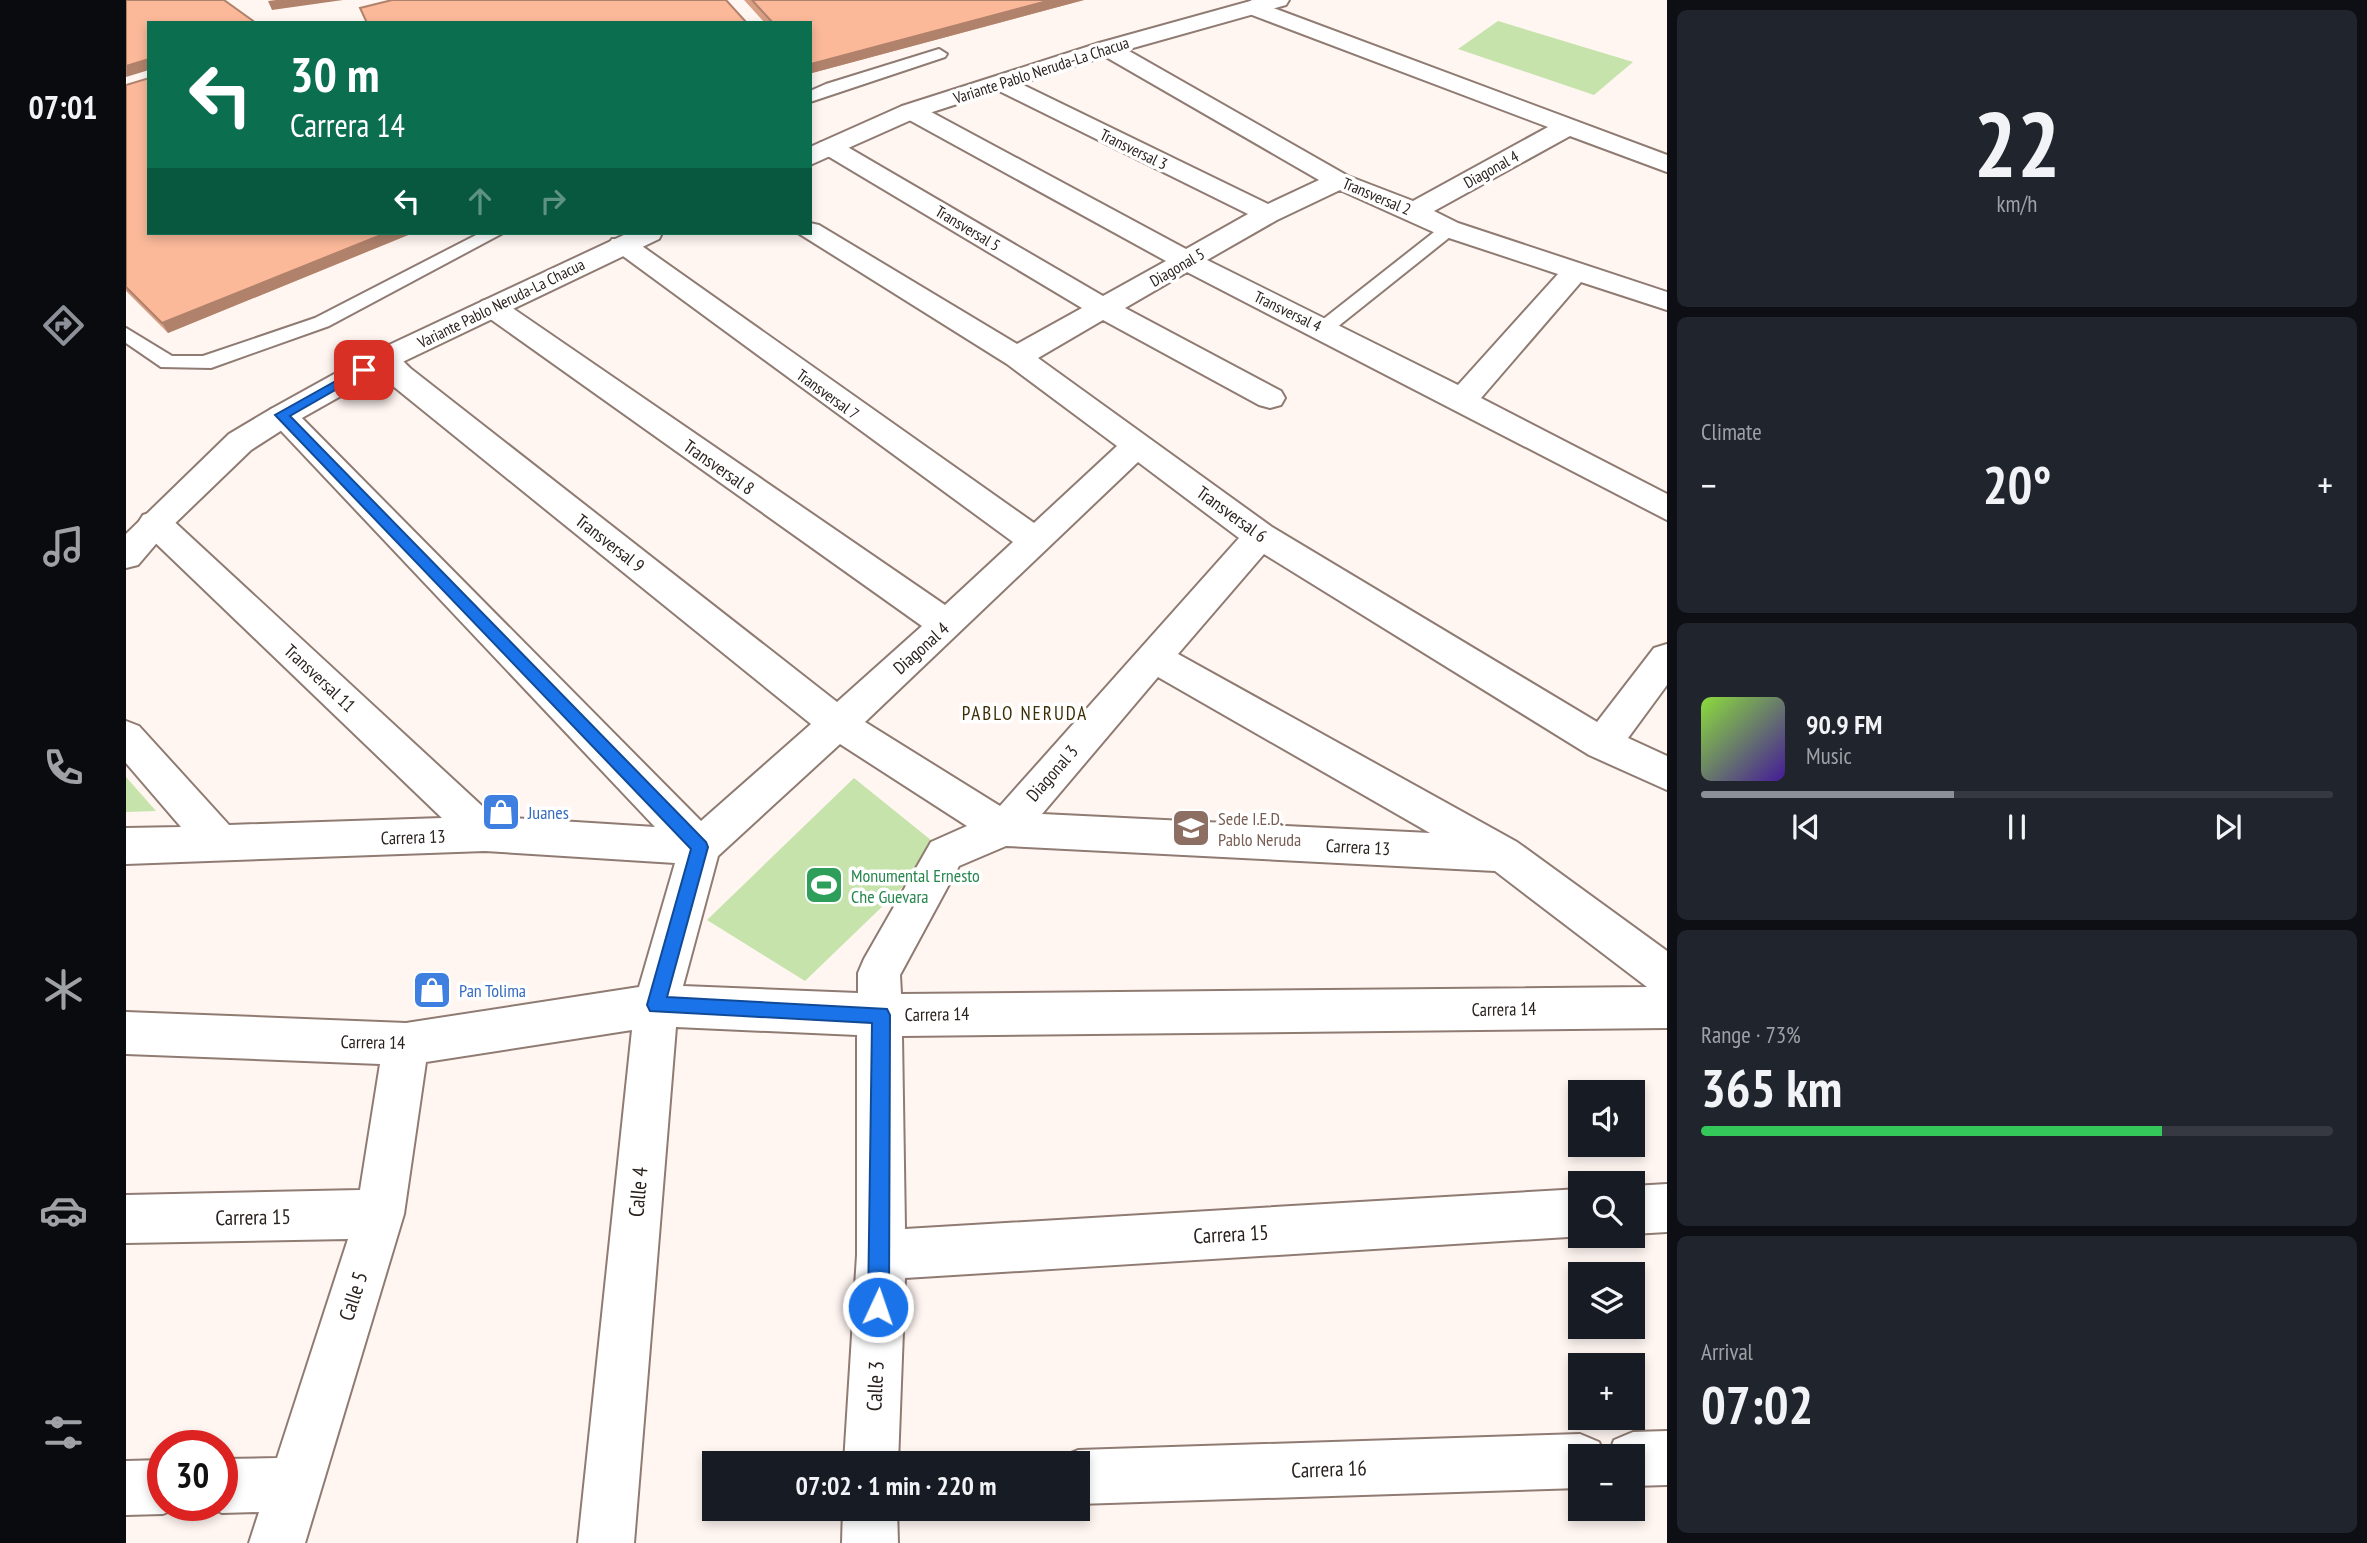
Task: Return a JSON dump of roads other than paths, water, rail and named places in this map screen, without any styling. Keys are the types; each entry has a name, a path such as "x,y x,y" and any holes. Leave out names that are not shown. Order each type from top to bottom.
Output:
{"street":[{"name":"Variante Pablo Neruda-La Chacua","path":"820,152 911,111 1107,48 1278,0"},
{"path":"1252,7 1667,164"},
{"name":"Transversal 2","path":"1107,48 1339,181 1414,211 1449,229 1667,301"},
{"name":"Transversal 3","path":"1001,83 1268,214"},
{"name":"Transversal 4","path":"911,111 1187,261 1324,328 1667,508"},
{"name":"Diagonal 4","path":"1414,211 1567,127"},
{"name":"Transversal 5","path":"820,152 1270,398"},
{"name":"Diagonal 5","path":"1017,357 1268,214 1339,181"},
{"name":"Transversal 6","path":"812,232 1017,357 1260,536 1602,744 1667,775"},
{"name":"Variante Pablo Neruda-La Chacua","path":"126,555 155,523 240,442 282,415 384,359 635,239"},
{"name":"Transversal 7","path":"635,239 1036,541"},
{"path":"1462,400 1577,270"},
{"name":"Transversal 8","path":"492,307 947,625"},
{"name":"Transversal 9","path":"384,359 399,375 838,724 1004,829"},
{"path":"282,415 700,847"},
{"name":"Diagonal 4","path":"700,847 947,625 1138,444"},
{"name":"Transversal 11","path":"155,523 485,834"},
{"name":"Diagonal 3","path":"881,1015 879,973 945,854 1004,829 1260,536"},
{"path":"1153,657 1503,854 1667,976"},
{"path":"1602,744 1667,657"},
{"path":"126,737 222,845"},
{"name":"Carrera 13","path":"1004,829 1503,854"},
{"name":"Carrera 13","path":"126,846 222,845 485,834 700,847"},
{"name":"Calle 4","path":"606,1543 656,1005 700,847"},
{"name":"Carrera 14","path":"126,1033 406,1044 656,1005 881,1015 1667,1007"},
{"name":"Calle 3","path":"873,1451 881,1255 881,1015"},
{"name":"Calle 5","path":"277,1543 380,1214 406,1044"},
{"path":"1645,1209 1667,1208"},
{"name":"Carrera 15","path":"126,1219 380,1214"},
{"name":"Carrera 15","path":"881,1255 1568,1214"},
{"path":"1645,1459 1667,1458"},
{"name":"Carrera 16","path":"1090,1477 1568,1461"},
{"path":"238,1486 293,1485"},
{"path":"126,1488 147,1487"},
{"path":"870,1521 870,1543"}],"lane":[{"path":"812,96 832,87 939,54"},
{"path":"1324,328 1449,229"},
{"path":"126,334 168,362 204,363 322,322 490,235"}],"place":[{"name":"Juanes","path":"501,812"},
{"name":"Sede I.E.D. Pablo Neruda","path":"1191,828"},
{"name":"Monumental Ernesto Che Guevara","path":"824,885"},
{"name":"Pan Tolima","path":"432,990"}],"district":[{"name":"PABLO NERUDA","path":"1025,713"}]}
